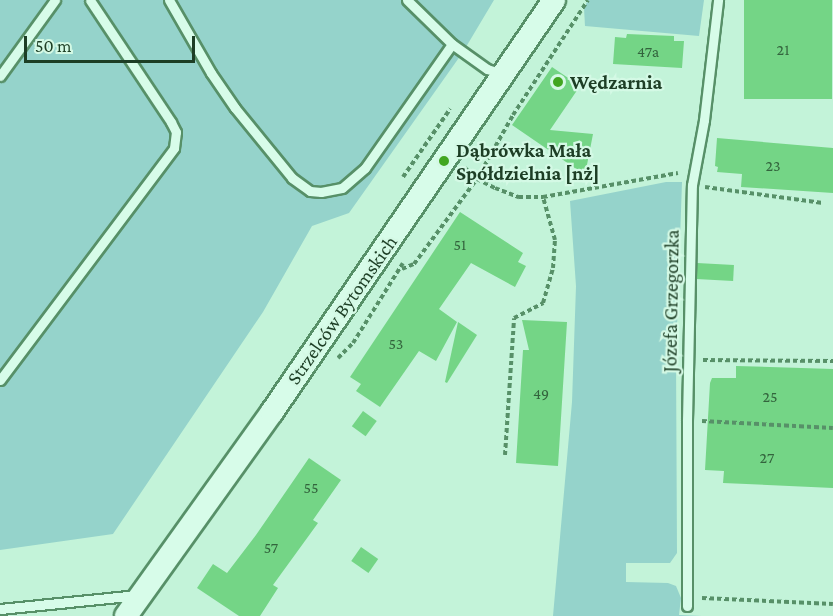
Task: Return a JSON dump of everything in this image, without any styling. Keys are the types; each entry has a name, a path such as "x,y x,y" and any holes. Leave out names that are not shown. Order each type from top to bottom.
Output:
{"street":[{"name":"Strzelców Bytomskich","path":"126,616 554,0"}],"lane":[{"path":"0,76 55,0"},
{"path":"0,380 174,148 176,132 171,122 90,0"},
{"path":"169,0 211,73 235,108 292,178 310,191 321,192 342,188 365,168 452,44"},
{"path":"407,0 452,44 487,69 503,74"},
{"name":"Józefa Grzegorzka","path":"687,601 687,420 692,184 704,120 718,0"},
{"path":"0,609 142,595"}],"path":[{"path":"401,269 414,264 477,179 513,115 588,0"},
{"path":"449,153 477,179 519,197 543,198 694,171"},
{"path":"692,184 824,203"},
{"path":"505,455 514,318 543,303 553,268 555,240 543,198"},
{"path":"688,360 833,362"},
{"path":"687,420 833,428"},
{"path":"687,601 833,604"}],"shaded area":[{"path":"0,0 494,0 463,52 349,213 312,226 263,312 113,534 0,550"},
{"path":"588,0 704,0 699,36 585,26 584,8"},
{"path":"666,182 682,182 676,356 677,553 670,563 626,563 626,582 668,583 676,586 681,598 679,615 702,616 553,616 572,402 576,286 570,201"}],"building":[{"path":"744,0 832,0 832,99 744,99"},
{"path":"627,34 674,36 674,41 684,41 682,68 613,64 615,37 626,38"},
{"path":"552,67 580,86 550,130 593,134 585,175 512,125"},
{"path":"717,138 833,148 833,193 741,187 742,174 717,172 718,167 715,166"},
{"path":"460,212 523,253 518,262 526,266 515,287 471,263 439,309 457,322 436,361 419,351 380,407 356,391 361,384 350,377"},
{"path":"697,263 734,265 733,281 696,279"},
{"path":"522,320 567,322 558,466 516,463 523,350 529,350"},
{"path":"458,322 477,335 447,383 445,382"},
{"path":"736,366 833,369 833,488 723,483 724,471 705,470 710,383 712,378 736,378"},
{"path":"363,411 377,421 366,436 352,426"},
{"path":"309,458 341,480 313,520 318,523 273,585 278,588 260,616 239,616 197,588 213,564 227,573"},
{"path":"361,547 378,559 368,573 351,561"}],"place":[{"name":"Wędzarnia","path":"558,82"},
{"name":"Dąbrówka Mała Spółdzielnia [nż]","path":"444,161"}]}
